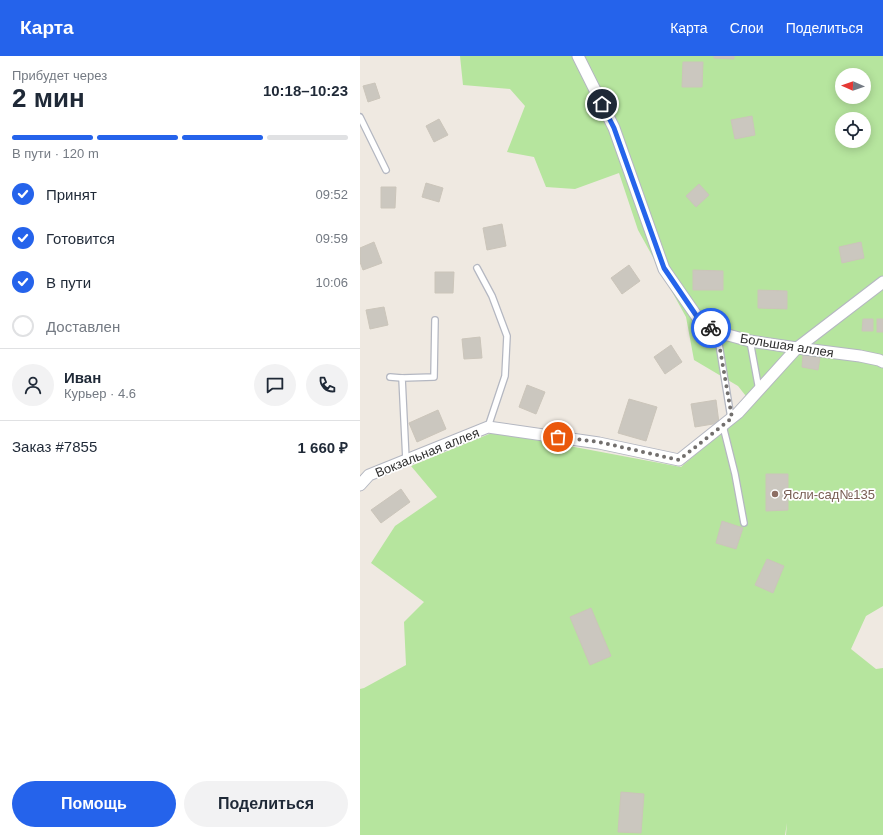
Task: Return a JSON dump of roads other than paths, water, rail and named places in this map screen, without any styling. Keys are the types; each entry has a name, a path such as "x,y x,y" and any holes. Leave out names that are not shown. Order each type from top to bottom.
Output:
{"street":[{"name":"Большая аллея","path":"578,56 614,128 664,268 700,321 717,332 750,341 860,356 883,362"},
{"name":"Вокзальная аллея","path":"360,485 369,475 488,427 599,442 679,460 738,413 797,348 883,282"}],"lane":[{"path":"360,117 386,170"},
{"path":"477,268 492,296 507,336 505,376 488,427"},
{"path":"390,378 434,378 436,320"},
{"path":"717,332 728,421 724,430 735,474 744,523"},
{"path":"750,341 759,390"},
{"path":"402,378 406,460"}],"place":[{"name":"Ясли-сад№135","path":"775,494"}]}
